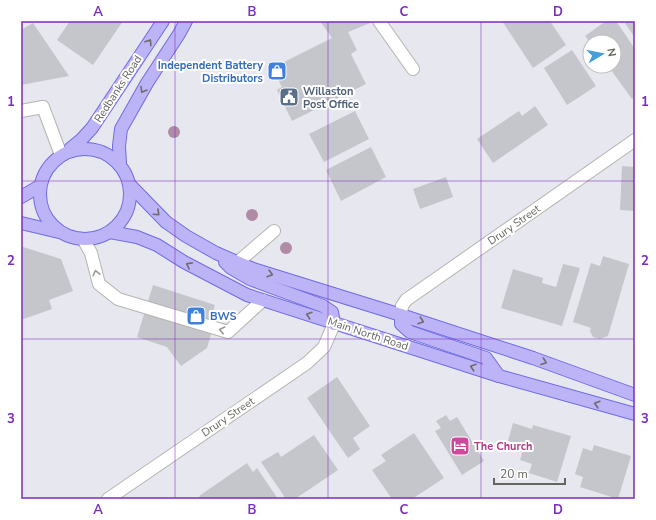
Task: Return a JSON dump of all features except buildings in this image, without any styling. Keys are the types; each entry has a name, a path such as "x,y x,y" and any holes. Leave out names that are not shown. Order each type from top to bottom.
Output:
{"main road":[{"name":"Redbanks Road","path":"64,153 81,140 92,128 163,21"},
{"name":"Redbanks Road","path":"120,164 119,146 121,129 148,83 180,34 186,21"},
{"path":"21,223 83,239 94,238 110,232 120,223 127,212 130,198 130,185 120,164 107,153 92,148 79,148 64,153 54,160 45,172 40,186 42,208 46,218 62,233"},
{"path":"130,185 166,222 186,236 216,253 253,270 401,315 533,358 635,395"},
{"path":"21,197 40,186"},
{"name":"Main North Road","path":"110,232 137,237 157,245 184,262 247,295 499,376 635,414"},
{"path":"216,253 230,268 250,279 323,306 332,312 334,324"},
{"path":"401,315 401,324 410,332 486,358 499,376"}],"street":[{"path":"379,21 413,69"},
{"path":"21,111 43,107 64,153"},
{"name":"Drury Street","path":"401,315 402,306 406,300 635,140"},
{"path":"238,262 274,231"},
{"path":"83,239 91,253 99,284 118,299 228,332 262,300"},
{"name":"Drury Street","path":"108,499 307,363 324,347 334,324"}],"place":[{"name":"Independent Battery Distributors","path":"277,71"},
{"name":"Willaston Post Office","path":"289,97"},
{"name":"BWS","path":"196,316"},
{"name":"The Church","path":"460,446"}]}
